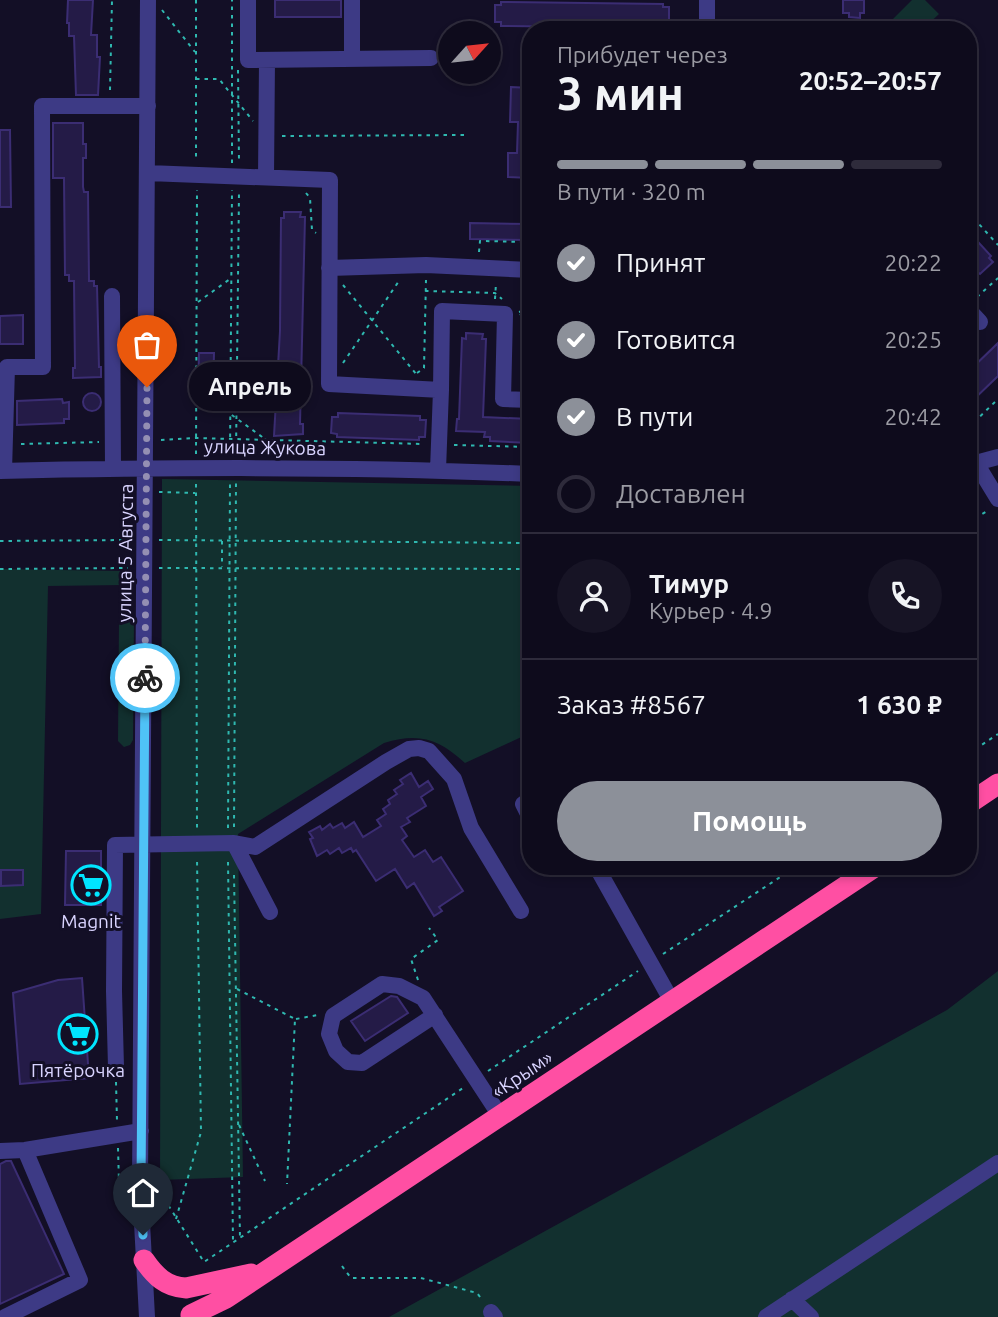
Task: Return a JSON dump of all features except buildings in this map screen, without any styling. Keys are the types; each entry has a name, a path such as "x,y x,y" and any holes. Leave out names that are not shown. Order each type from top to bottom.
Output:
{"highway":[{"path":"977,791 998,777"},
{"path":"977,798 998,784"},
{"name":"«Крым»","path":"190,1316 852,875"},
{"name":"«Крым»","path":"190,1316 226,1298 862,875"},
{"path":"144,1260 156,1276 177,1288 251,1274"}],"street":[{"path":"248,0 248,60 431,58"},
{"path":"352,0 352,59"},
{"path":"707,0 707,21"},
{"name":"улица 5 Августа","path":"147,1317 141,1131 148,106 153,3"},
{"path":"266,177 267,60"},
{"path":"2,471 6,444 7,367 43,367 43,106 148,106"},
{"path":"148,173 330,180 328,384 435,390"},
{"path":"329,268 418,265 522,270"},
{"path":"112,296 113,469"},
{"path":"439,470 435,390 442,311 505,314 503,399 522,400"},
{"path":"977,314 980,323"},
{"path":"977,463 998,457"},
{"name":"улица Жукова","path":"2,471 196,467 522,474"},
{"path":"977,474 993,505"},
{"path":"116,1066 116,845 231,843 255,847 386,762 409,749 419,748 429,751 454,779 471,828 521,911"},
{"path":"231,843 270,912"},
{"path":"601,875 670,998"},
{"path":"115,919 143,919"},
{"path":"435,1015 362,1063 348,1062 336,1051 329,1034 332,1016 382,984 399,986 423,998 435,1015 497,1111"},
{"path":"114,991 142,991"},
{"path":"0,1151 25,1150 141,1131"},
{"path":"5,1317 80,1280 25,1150"},
{"path":"766,1317 998,1163"},
{"path":"792,1299 811,1317"}],"path":[{"path":"110,106 112,0"},
{"path":"176,1219 201,1132 196,844 195,0"},
{"path":"232,0 237,420 231,540 233,1242"},
{"path":"153,3 195,53"},
{"path":"231,843 236,540 230,440 231,278 238,65"},
{"path":"266,136 466,135"},
{"path":"977,222 998,245"},
{"path":"495,313 488,268 480,242 522,242"},
{"path":"343,363 372,320 418,265"},
{"path":"416,374 424,368 418,265"},
{"path":"329,268 416,374 435,390"},
{"path":"196,304 231,278"},
{"path":"977,299 998,278"},
{"path":"518,313 522,312"},
{"path":"977,419 998,399"},
{"path":"218,405 268,441"},
{"path":"147,440 196,438 522,447"},
{"path":"6,444 113,441"},
{"path":"125,491 196,493"},
{"path":"977,517 993,505"},
{"path":"0,541 196,539 522,543"},
{"path":"222,540 222,568"},
{"path":"0,569 522,569"},
{"path":"977,748 998,734"},
{"path":"234,870 240,1238"},
{"path":"423,998 411,959 438,940 429,928"},
{"path":"236,988 295,1019 312,1015 332,1016"},
{"path":"287,1184 295,1019"},
{"path":"238,1123 265,1181"},
{"path":"342,1266 351,1278 421,1278 477,1293 493,1315"}],"green space":[{"path":"912,0 925,0 939,14 932,21 891,21"},
{"path":"162,479 522,486 522,737 465,763 446,748 428,740 408,738 384,743 238,834 243,1177 160,1180"},
{"path":"0,569 122,571 123,585 48,586 41,914 0,919"},
{"path":"128,614 134,620 133,740 130,745 124,747 118,741 119,620 122,615"},
{"path":"998,971 998,1317 389,1317 947,1010"}],"way so far":[{"path":"145,678 147,387"}],"place":[{"name":"Апрель","path":"147,387"},
{"name":"Magnit","path":"91,885"},
{"name":"Пятёрочка","path":"78,1034"}],"route":[{"path":"143,1235 141,1185 145,678"}]}
